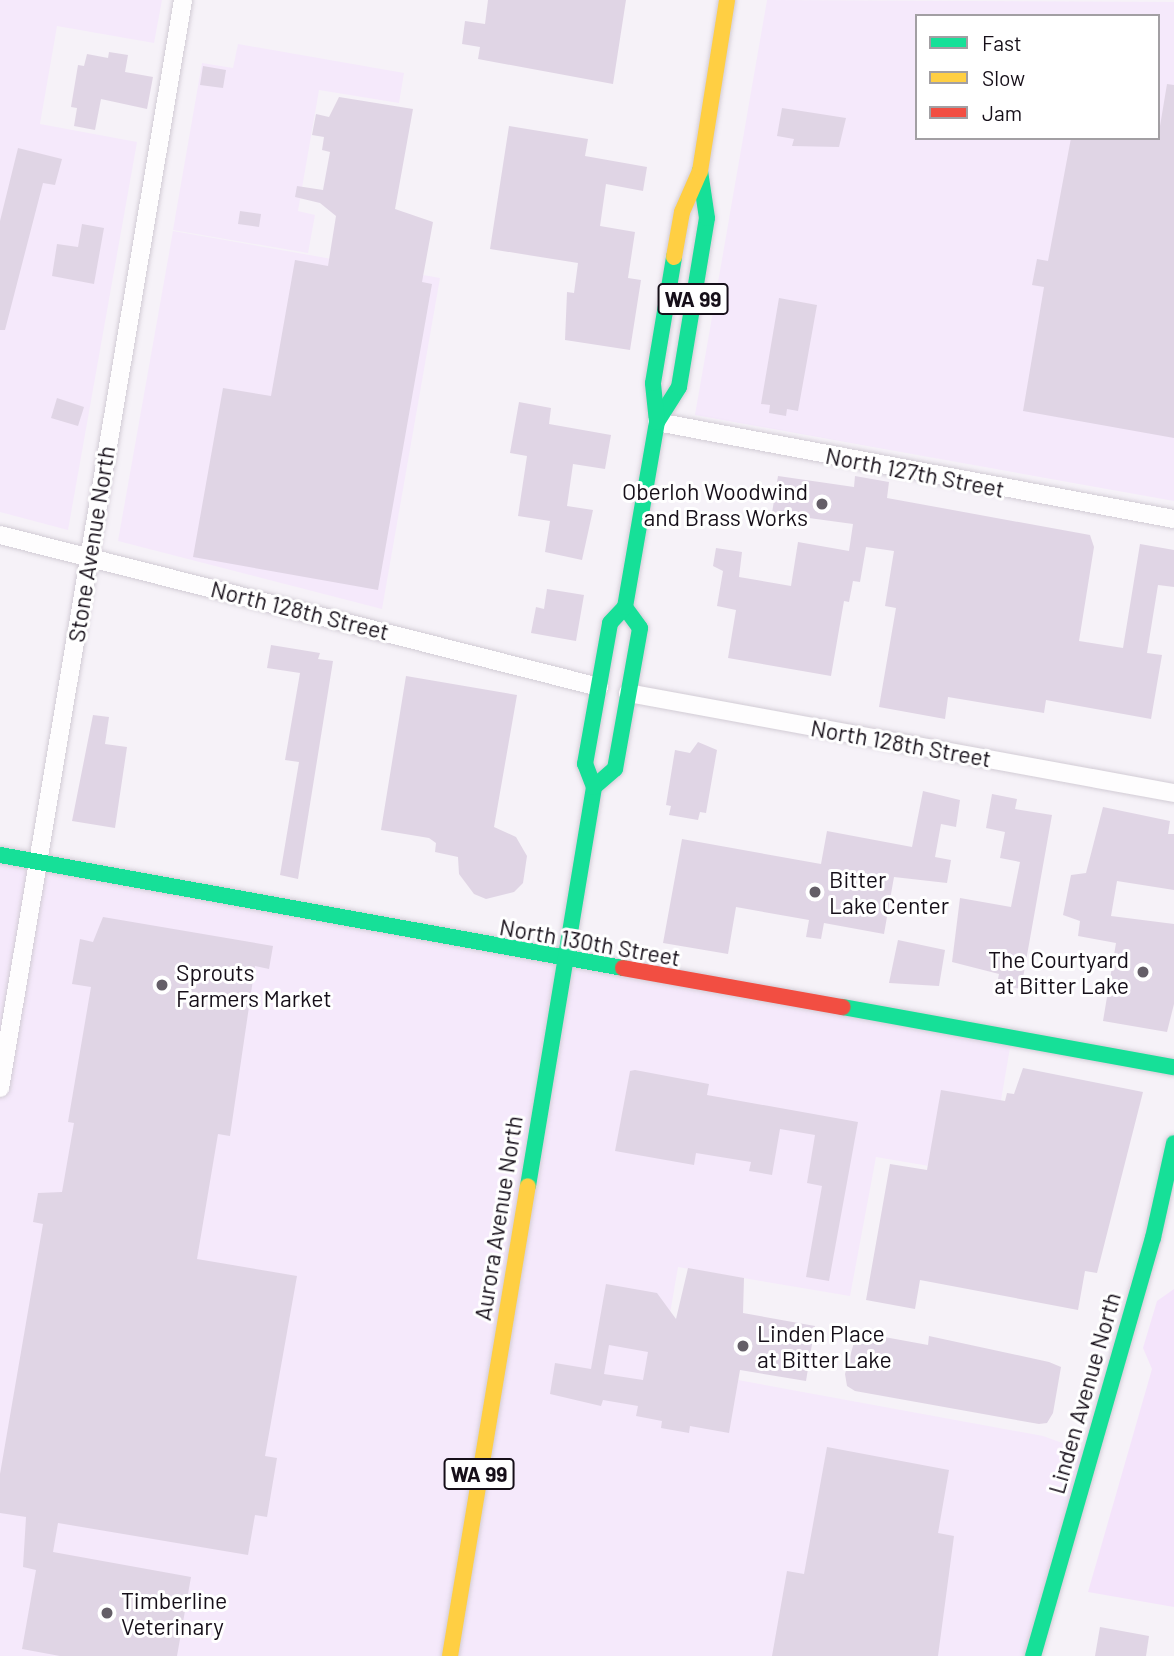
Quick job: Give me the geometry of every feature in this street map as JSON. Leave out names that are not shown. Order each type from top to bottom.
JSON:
[{"type":"main road","name":"Aurora Avenue North","points":[[450,1656],[594,787],[585,764],[610,623],[625,607],[657,422],[653,383],[682,212],[700,171],[727,0]]},
{"type":"main road","name":"Aurora Avenue North","points":[[657,422],[681,375],[707,218],[700,171]]},
{"type":"main road","points":[[594,787],[615,769],[639,628],[625,607]]},
{"type":"main road","name":"North 130th Street","points":[[0,855],[564,961],[1174,1067]]},
{"type":"main road","name":"Linden Avenue North","points":[[1033,1656],[1153,1238],[1174,1143]]},
{"type":"street","name":"Stone Avenue North","points":[[0,1088],[183,0]]},
{"type":"street","name":"North 127th Street","points":[[657,422],[1174,519]]},
{"type":"street","name":"North 128th Street","points":[[0,535],[599,687]]},
{"type":"street","name":"North 128th Street","points":[[628,693],[1174,793]]},
{"type":"shaded area","points":[[0,0],[162,0],[154,43],[57,26],[40,124],[137,142],[68,530],[0,512]]},
{"type":"shaded area","points":[[767,0],[1174,2],[1174,501],[695,415]]},
{"type":"shaded area","points":[[238,44],[404,73],[399,103],[319,90],[298,211],[315,215],[308,253],[173,230],[202,63],[233,68]]},
{"type":"shaded area","points":[[173,231],[440,278],[382,609],[118,541]]},
{"type":"shaded area","points":[[0,855],[1011,1042],[988,1176],[876,1157],[850,1296],[678,1267],[661,1366],[1043,1436],[1093,1454],[1033,1656],[0,1656]]},
{"type":"shaded area","points":[[1174,1289],[1174,1607],[1088,1592],[1152,1369],[1143,1348],[1157,1301]]},
{"type":"building","points":[[488,0],[626,0],[613,84],[478,59],[480,47],[462,44],[465,21],[485,24]]},
{"type":"building","points":[[109,52],[128,55],[125,72],[153,77],[147,109],[101,99],[95,130],[74,126],[77,108],[71,107],[78,65],[84,66],[87,54],[108,58]]},
{"type":"building","points":[[203,66],[226,70],[223,88],[200,85]]},
{"type":"building","points":[[1167,84],[1174,85],[1174,438],[1023,411],[1044,287],[1032,285],[1037,259],[1048,261],[1071,140],[1160,140]]},
{"type":"building","points":[[339,97],[413,109],[395,209],[433,222],[422,282],[432,284],[378,590],[193,557],[223,388],[271,396],[295,260],[328,266],[336,216],[320,203],[295,197],[297,186],[323,190],[330,152],[322,150],[324,137],[312,135],[316,114],[329,117]]},
{"type":"building","points":[[782,108],[846,118],[839,147],[792,146],[794,139],[777,136]]},
{"type":"building","points":[[509,126],[588,139],[585,156],[647,167],[643,191],[606,184],[600,226],[635,232],[628,278],[641,280],[630,350],[565,340],[567,292],[574,293],[578,263],[490,249]]},
{"type":"building","points":[[18,148],[62,159],[55,185],[43,183],[5,330],[0,330],[0,221]]},
{"type":"building","points":[[240,211],[261,214],[259,227],[238,224]]},
{"type":"building","points":[[82,224],[104,228],[94,284],[52,276],[57,244],[78,247]]},
{"type":"building","points":[[779,298],[817,305],[798,411],[787,409],[786,416],[769,413],[770,405],[761,404]]},
{"type":"building","points":[[57,398],[84,407],[78,426],[51,418]]},
{"type":"building","points":[[519,402],[551,408],[549,424],[611,435],[605,469],[573,464],[567,506],[593,510],[582,560],[545,552],[550,521],[518,516],[527,456],[510,453]]},
{"type":"building","points":[[778,476],[854,487],[855,476],[889,482],[887,498],[1090,535],[1094,547],[1079,641],[1123,648],[1140,544],[1174,550],[1174,587],[1158,585],[1147,653],[1162,655],[1151,719],[1046,700],[1044,713],[948,697],[945,719],[879,707],[896,608],[885,606],[894,551],[866,547],[860,582],[853,581],[849,602],[844,601],[831,676],[728,658],[736,610],[717,606],[723,571],[713,566],[716,548],[742,552],[739,577],[791,586],[798,542],[849,551],[853,524],[772,513]]},
{"type":"building","points":[[547,589],[584,595],[576,641],[531,633],[536,607],[544,609]]},
{"type":"building","points":[[271,645],[320,653],[318,659],[333,661],[298,879],[280,875],[299,762],[285,760],[300,673],[267,668]]},
{"type":"building","points":[[406,676],[517,695],[494,827],[516,837],[527,856],[523,883],[514,892],[486,899],[474,894],[459,874],[458,857],[435,852],[436,843],[429,838],[381,830]]},
{"type":"building","points":[[93,715],[109,717],[105,744],[127,747],[115,828],[72,821]]},
{"type":"building","points":[[698,742],[717,750],[706,813],[700,812],[698,820],[669,815],[671,806],[666,805],[675,750],[690,753]]},
{"type":"building","points":[[923,791],[960,800],[956,827],[941,824],[935,857],[951,860],[947,883],[894,877],[884,934],[824,923],[821,939],[806,937],[809,920],[736,907],[728,954],[663,943],[682,839],[821,864],[827,831],[912,847]]},
{"type":"building","points":[[992,794],[1017,799],[1015,809],[1052,815],[1021,989],[997,984],[999,974],[952,962],[960,898],[1011,907],[1020,862],[1000,858],[1005,832],[986,828]]},
{"type":"building","points":[[1103,807],[1170,821],[1168,834],[1174,834],[1174,890],[1117,881],[1111,916],[1174,924],[1174,1004],[1167,1032],[1103,1021],[1116,943],[1078,936],[1080,921],[1063,915],[1071,875],[1086,873]]},
{"type":"building","points":[[103,917],[273,946],[269,969],[255,966],[230,1136],[218,1134],[197,1259],[297,1276],[265,1456],[277,1458],[267,1517],[255,1515],[248,1555],[58,1523],[53,1552],[191,1577],[177,1656],[60,1656],[22,1649],[36,1570],[23,1567],[26,1517],[0,1513],[0,1474],[43,1224],[33,1222],[38,1193],[62,1192],[74,1123],[68,1122],[91,987],[72,984],[80,939],[93,942]]},
{"type":"building","points":[[898,940],[945,950],[939,986],[889,983]]},
{"type":"building","points":[[1023,1068],[1143,1092],[1097,1273],[1085,1271],[1078,1310],[920,1280],[915,1309],[866,1300],[890,1164],[927,1170],[941,1090],[1005,1101],[1007,1093],[1014,1094]]},
{"type":"building","points":[[630,1071],[709,1084],[707,1095],[858,1122],[829,1281],[806,1277],[822,1186],[807,1183],[815,1135],[780,1129],[772,1175],[749,1171],[751,1162],[696,1153],[694,1165],[615,1151]]},
{"type":"building","points":[[688,1268],[744,1278],[743,1313],[815,1326],[806,1381],[740,1370],[729,1433],[690,1426],[689,1433],[661,1428],[662,1421],[636,1416],[638,1406],[603,1400],[601,1406],[550,1394],[555,1363],[591,1369],[606,1284],[657,1293],[676,1319]],"holes":[[[609,1345],[648,1352],[643,1380],[604,1374]]]},
{"type":"building","points":[[857,1332],[928,1345],[929,1336],[1049,1362],[1061,1367],[1053,1413],[1047,1423],[1039,1424],[855,1391],[847,1386],[845,1374]]},
{"type":"building","points":[[827,1447],[949,1470],[938,1533],[954,1536],[938,1656],[772,1656],[787,1571],[804,1574]]},
{"type":"building","points":[[1100,1627],[1149,1636],[1146,1656],[1095,1656]]},
{"type":"traffic: fast","points":[[657,422],[679,387],[707,218],[700,171]]},
{"type":"traffic: fast","points":[[528,1186],[594,787],[585,764],[610,623],[625,607],[657,422],[653,383],[674,257]]},
{"type":"traffic: fast","points":[[594,787],[615,769],[640,628],[625,607]]},
{"type":"traffic: fast","points":[[0,855],[623,968]]},
{"type":"traffic: fast","points":[[843,1007],[1174,1067]]},
{"type":"traffic: fast","points":[[1033,1656],[1153,1238],[1174,1143]]},
{"type":"traffic: slow","points":[[674,257],[682,212],[700,171],[727,0]]},
{"type":"traffic: slow","points":[[450,1656],[528,1186]]},
{"type":"traffic: jam","points":[[623,968],[843,1007]]},
{"type":"place","name":"Oberloh Woodwind and Brass Works","points":[[822,504]]},
{"type":"place","name":"Bitter Lake Center","points":[[815,892]]},
{"type":"place","name":"The Courtyard at Bitter Lake","points":[[1143,972]]},
{"type":"place","name":"Sprouts Farmers Market","points":[[162,985]]},
{"type":"place","name":"Linden Place at Bitter Lake","points":[[743,1346]]},
{"type":"place","name":"Timberline Veterinary","points":[[107,1613]]}]
